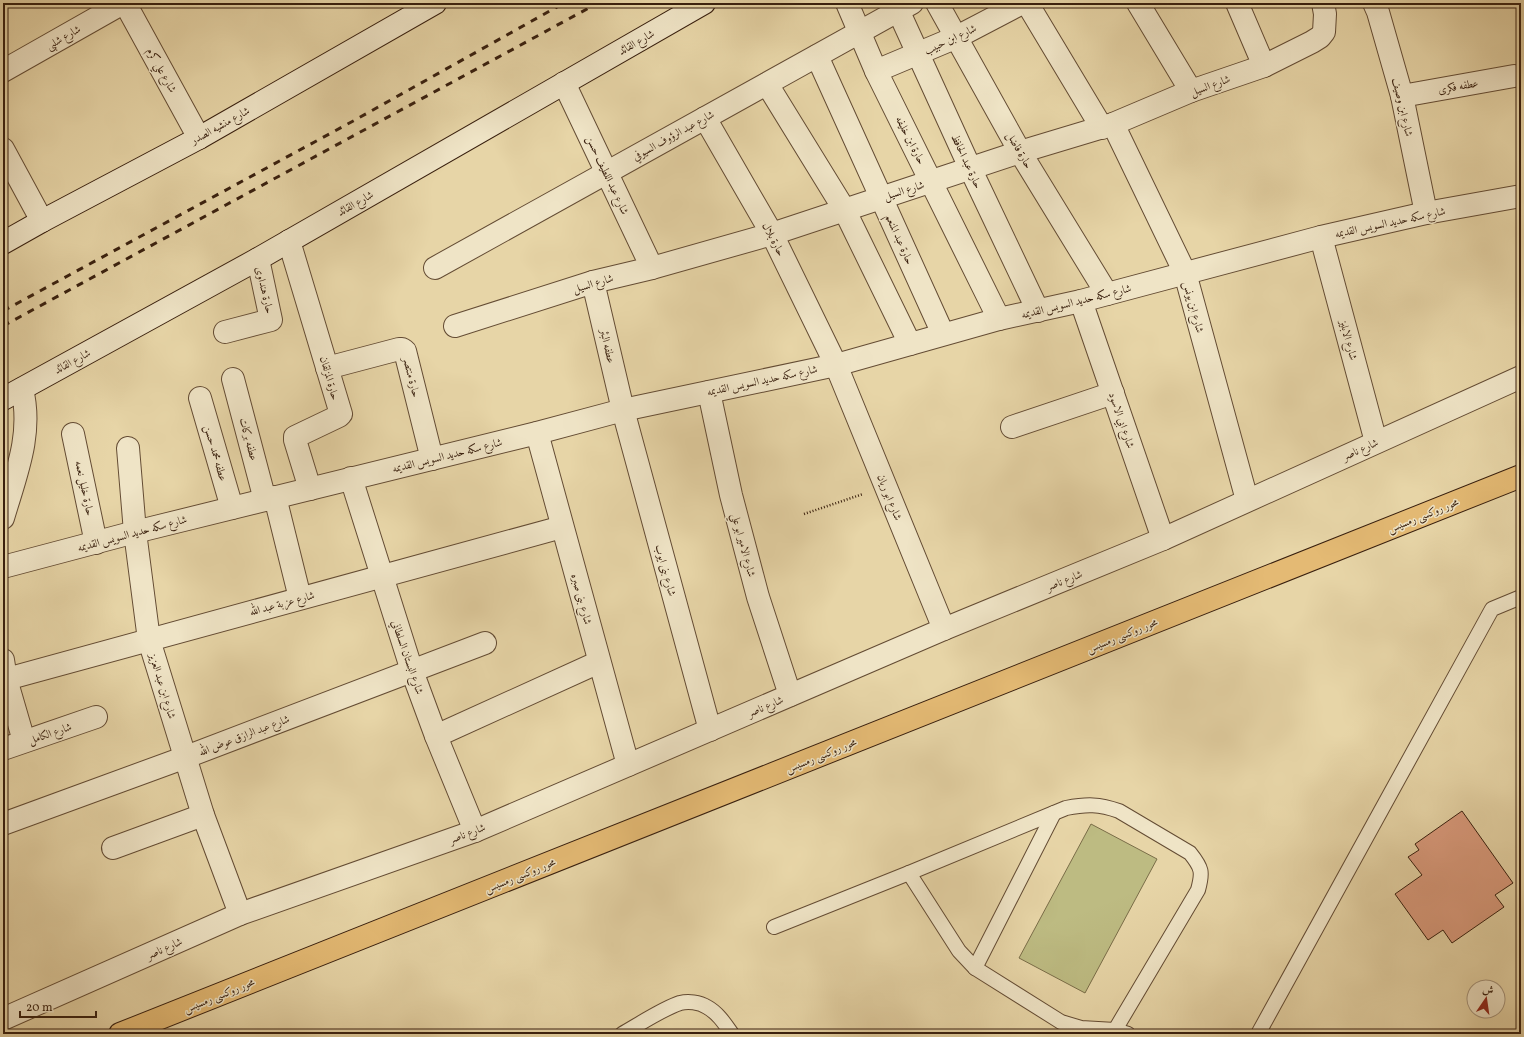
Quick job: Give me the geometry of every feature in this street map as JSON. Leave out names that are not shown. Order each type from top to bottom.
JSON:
[{"type":"main road","name":"محور روكسى رمسيس","points":[[120,1034],[1521,476]]},
{"type":"street","name":"شارع شلبى","points":[[3,71],[124,3]]},
{"type":"street","name":"شارع علي كرم","points":[[124,3],[199,138]]},
{"type":"street","name":"شارع القائد","points":[[3,399],[258,259],[704,3]]},
{"type":"street","name":"حارة ابن خليفه","points":[[847,3],[876,71],[999,319]]},
{"type":"street","name":"حارة فاضل","points":[[937,3],[1020,152],[1107,294]]},
{"type":"street","name":"شارع ابن حبيب","points":[[876,71],[957,37],[1022,3]]},
{"type":"street","name":"شارع ابن يونس","points":[[1027,3],[1107,126],[1185,273],[1247,500]]},
{"type":"street","points":[[1138,3],[1191,91]]},
{"type":"street","points":[[1237,3],[1264,66]]},
{"type":"street","name":"شارع منشيه الصدر","points":[[3,243],[199,138],[422,6]]},
{"type":"street","name":"شارع ابن وصيف","points":[[1382,6],[1426,213]]},
{"type":"street","name":"شارع عبد الرؤوف السيوفي","points":[[435,268],[905,7]]},
{"type":"street","name":"حارة عبد الحافظ","points":[[905,7],[918,53],[971,170],[1038,311]]},
{"type":"street","name":"شارع السيل","points":[[455,326],[593,282],[652,268],[772,234],[881,197],[971,170],[1020,152],[1107,126],[1191,91],[1264,66],[1312,42],[1320,37],[1324,32],[1324,8]]},
{"type":"street","name":"حارة عبد المنعم","points":[[817,56],[943,334]]},
{"type":"street","name":"عطفه فكرى","points":[[1402,96],[1514,76]]},
{"type":"street","name":"شارع عبد اللطيف حسن","points":[[564,83],[652,268]]},
{"type":"street","points":[[767,84],[844,209],[910,344]]},
{"type":"street","name":"حارة بلال","points":[[705,118],[772,234],[836,365]]},
{"type":"street","points":[[3,149],[42,221]]},
{"type":"street","name":"شارع سكه حديد السويس القديمه","points":[[3,567],[135,532],[537,433],[623,410],[836,365],[999,319],[1081,301],[1322,237],[1426,213],[1521,196]]},
{"type":"street","name":"شارع الابليز","points":[[1322,237],[1376,442]]},
{"type":"street","name":"حارة المزلقان","points":[[289,241],[340,416],[296,436],[295,439],[310,489]]},
{"type":"street","name":"حارة هنداوى","points":[[225,332],[272,320],[258,259]]},
{"type":"street","name":"عطفه البئر","points":[[593,282],[623,410]]},
{"type":"street","name":"شارع ابي الاسود","points":[[1081,301],[1163,539]]},
{"type":"street","name":"حارة منتصر","points":[[327,368],[398,349],[405,351],[432,459]]},
{"type":"street","name":"شارع ابو ريان","points":[[836,365],[944,629]]},
{"type":"street","name":"شارع ناصر","points":[[3,1019],[240,914],[475,831],[944,629],[1163,539],[1521,377]]},
{"type":"street","name":"عطفه بركات","points":[[233,379],[300,598]]},
{"type":"street","points":[[3,518],[25,437],[26,418],[22,388]]},
{"type":"street","name":"شارع الامير ابو علي","points":[[708,392],[731,495],[758,597],[790,695]]},
{"type":"street","points":[[1012,427],[1113,393]]},
{"type":"street","name":"عطفه محمد حسن","points":[[200,398],[232,508]]},
{"type":"street","name":"شارع بنى ايوب","points":[[623,410],[710,730]]},
{"type":"street","name":"شارع بنى صبره","points":[[537,433],[628,765]]},
{"type":"street","name":"حارة خليل نعمه","points":[[73,434],[96,543]]},
{"type":"street","name":"شارع ابن عبد العزيز","points":[[128,448],[135,532],[149,640],[203,815],[240,914]]},
{"type":"street","name":"شارع البستان السلطاني","points":[[351,478],[381,578],[412,671],[436,736],[475,831]]},
{"type":"street","name":"شارع عزبة عبد الله","points":[[4,673],[149,640],[300,598],[381,578],[562,527]]},
{"type":"street","name":"شارع عبد الرازق عوض الله","points":[[3,824],[186,757],[484,642]]},
{"type":"street","points":[[436,736],[599,662]]},
{"type":"street","points":[[4,673],[24,741]]},
{"type":"street","name":"شارع الكامل","points":[[3,749],[96,716]]},
{"type":"street","points":[[113,848],[203,815]]},
{"type":"lane","points":[[1258,1034],[1492,609],[1521,597]]},
{"type":"lane","points":[[774,927],[1066,808],[1080,805],[1093,804],[1106,806],[1119,811],[1190,853],[1199,864],[1202,877],[1198,890],[1121,1032],[1082,1028],[1061,1022],[975,968],[959,951],[909,873]]},
{"type":"lane","points":[[975,968],[1054,813]]},
{"type":"lane","points":[[622,1034],[668,1008],[680,1003],[693,1002],[706,1006],[717,1014],[732,1034]]},
{"type":"path","points":[[804,514],[886,486]]},
{"type":"shaded area","points":[[1091,824],[1157,859],[1085,993],[1019,958]]},
{"type":"building","points":[[1462,811],[1513,883],[1495,895],[1504,907],[1452,943],[1443,930],[1428,940],[1395,894],[1422,875],[1408,857],[1419,850],[1415,844]]},
{"type":"railway","points":[[3,311],[355,120],[564,3]]},
{"type":"railway","points":[[3,326],[598,3]]}]
